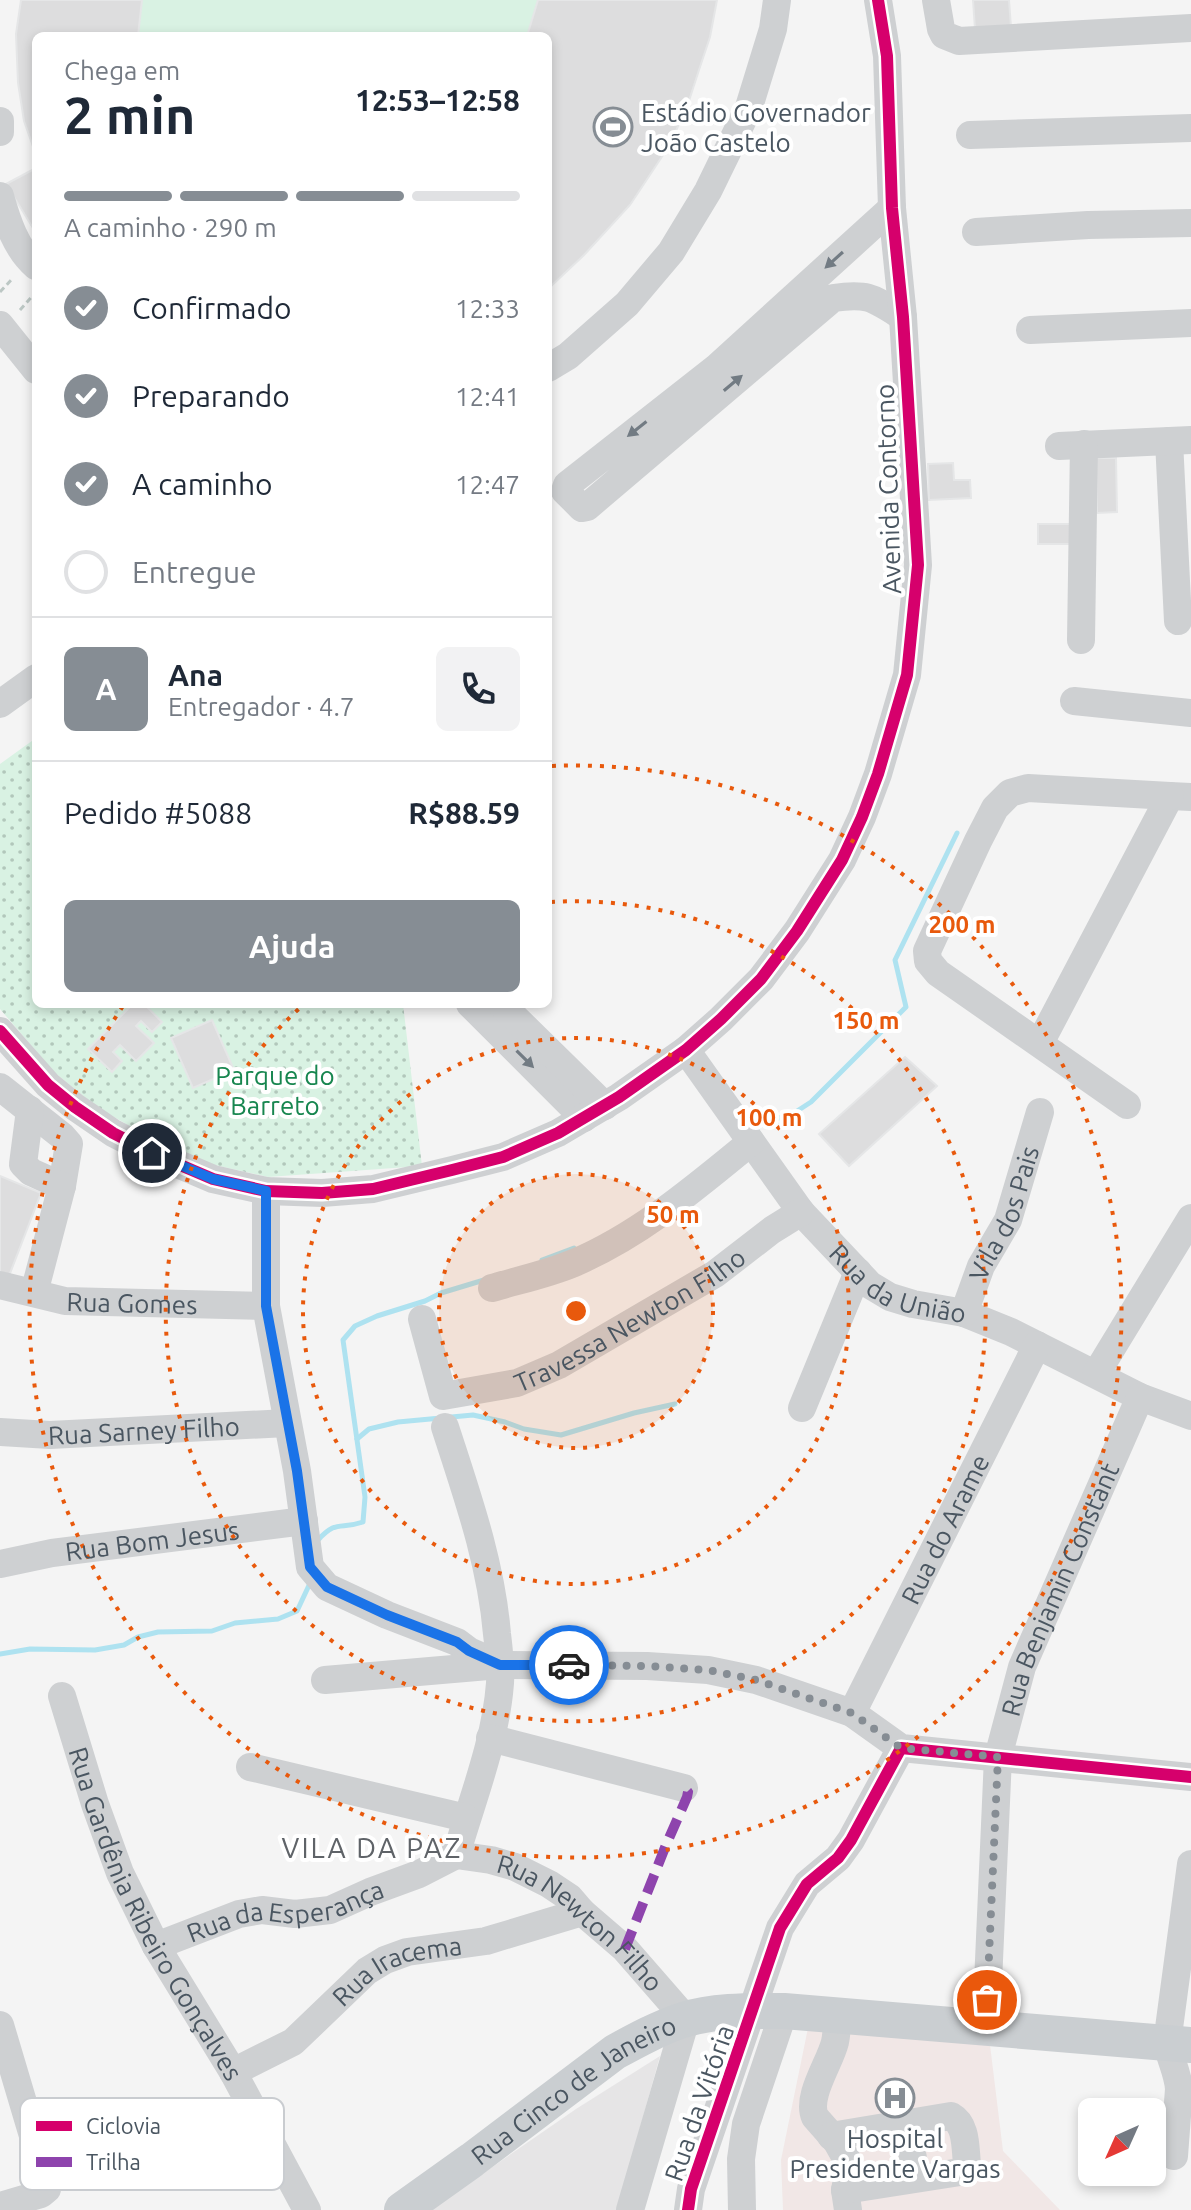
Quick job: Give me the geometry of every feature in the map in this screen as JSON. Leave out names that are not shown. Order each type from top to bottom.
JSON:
[{"type":"main road","name":"Rua Cinco de Janeiro","points":[[402,2210],[615,2052],[686,2019],[722,2013],[768,2011],[1179,2044]]},
{"type":"street","points":[[552,366],[568,356],[627,304],[671,252],[708,191],[749,107],[773,29],[777,0]]},
{"type":"street","name":"Avenida Contorno","points":[[0,1031],[48,1085],[113,1133],[181,1167],[213,1179],[266,1191],[322,1193],[373,1189],[503,1157],[558,1133],[686,1050],[761,979],[797,931],[842,860],[878,774],[907,675],[918,565],[903,317],[892,208],[887,56],[878,0]]},
{"type":"street","points":[[936,0],[944,35],[959,41],[1191,28]]},
{"type":"street","points":[[0,121],[0,132]]},
{"type":"street","points":[[970,135],[1191,128]]},
{"type":"street","points":[[0,196],[7,222],[32,262]]},
{"type":"street","points":[[892,208],[716,368],[567,485],[565,491],[582,508],[587,507],[833,298],[853,295],[873,298],[903,317]]},
{"type":"street","points":[[976,232],[1191,223]]},
{"type":"street","points":[[1030,330],[1191,323]]},
{"type":"street","points":[[0,325],[32,365]]},
{"type":"street","points":[[1081,640],[1072,445],[1180,440],[1178,621]]},
{"type":"street","points":[[0,704],[32,681]]},
{"type":"street","points":[[1074,701],[1191,713]]},
{"type":"street","points":[[1040,1043],[1181,796],[1018,789],[1002,799],[978,841],[927,951],[928,961],[938,973],[1127,1105]]},
{"type":"street","points":[[475,1008],[594,1112]]},
{"type":"street","points":[[504,1008],[594,1112]]},
{"type":"street","name":"Rua da União","points":[[686,1050],[801,1212],[870,1285],[890,1297],[913,1304],[964,1313],[1037,1345],[1140,1397],[1191,1416]]},
{"type":"street","points":[[0,1087],[69,1144],[62,1186],[34,1293]]},
{"type":"street","points":[[30,1110],[23,1164],[31,1172],[62,1186]]},
{"type":"street","name":"Vila dos Pais","points":[[964,1313],[981,1266],[1008,1220],[1040,1112]]},
{"type":"street","points":[[492,1288],[574,1263],[638,1229],[691,1192],[747,1136]]},
{"type":"street","points":[[266,1191],[266,1306],[304,1521],[319,1577],[387,1615],[457,1642],[500,1665]]},
{"type":"street","name":"Travessa Newton Filho","points":[[422,1319],[443,1396],[517,1383],[559,1365],[614,1335],[715,1274],[801,1212]]},
{"type":"street","points":[[1096,1374],[1191,1218]]},
{"type":"street","points":[[802,1408],[858,1272]]},
{"type":"street","name":"Rua Gomes","points":[[0,1285],[65,1301],[266,1306]]},
{"type":"street","name":"Rua do Arame","points":[[852,1713],[1037,1345]]},
{"type":"street","name":"Rua Benjamin Constant","points":[[986,2028],[998,1757],[1022,1667],[1140,1397]]},
{"type":"street","name":"Rua Sarney Filho","points":[[0,1432],[50,1435],[287,1423]]},
{"type":"street","points":[[445,1427],[482,1543],[494,1596],[500,1665],[499,1696],[490,1738],[456,1855]]},
{"type":"street","name":"Rua Bom Jesus","points":[[0,1564],[52,1553],[304,1521]]},
{"type":"street","points":[[325,1680],[500,1665],[647,1666],[708,1670],[756,1680],[852,1713],[901,1748],[1191,1777]]},
{"type":"street","name":"Rua Gardênia Ribeiro Gonçalves","points":[[62,1696],[120,1873],[156,1946],[247,2098]]},
{"type":"street","points":[[490,1738],[684,1788]]},
{"type":"street","points":[[742,2210],[741,2159],[780,1928],[807,1884],[838,1858],[851,1840],[901,1748]]},
{"type":"street","points":[[250,1767],[466,1818]]},
{"type":"street","name":"Rua da Esperança","points":[[156,1946],[239,1914],[262,1910],[295,1914],[330,1910],[419,1874],[456,1855]]},
{"type":"street","name":"Rua Newton Filho","points":[[456,1855],[515,1867],[570,1898],[625,1949],[686,2019]]},
{"type":"street","points":[[1174,2156],[1179,2089],[1184,2078],[1171,2063],[1179,2044],[1191,1864]]},
{"type":"street","name":"Rua Iracema","points":[[233,2072],[293,2042],[367,1971],[385,1960],[407,1952],[486,1941],[582,1912]]},
{"type":"street","name":"Rua da Vitória","points":[[688,2210],[691,2189],[768,2011]]},
{"type":"street","points":[[831,2136],[951,2116],[962,2127],[967,2164],[960,2172],[917,2178],[846,2200],[850,2165],[815,2117],[812,2104],[835,2042],[837,2015]]},
{"type":"street","points":[[630,2210],[686,2019]]},
{"type":"street","points":[[0,2025],[22,2098]]},
{"type":"street","points":[[906,2124],[917,2178]]},
{"type":"street","name":"Rua Gardênia Ribeiro Gonçalves","points":[[284,2167],[307,2210]]},
{"type":"street","points":[[0,2206],[46,2190]]},
{"type":"shaded area","name":"Hospital Presidente Vargas","points":[[808,2028],[990,2045],[1003,2151],[1060,2210],[783,2210],[781,2160]]},
{"type":"shaded area","points":[[660,2056],[617,2210],[430,2210],[576,2109]]},
{"type":"green space","points":[[142,0],[538,0],[528,32],[138,32]]},
{"type":"green space","name":"Parque do Barreto","points":[[32,741],[32,1008],[403,1008],[422,1166],[268,1177],[210,1164],[150,1138],[97,1107],[54,1072],[0,1009],[0,764]]},
{"type":"building","points":[[21,0],[142,0],[138,32],[32,32],[32,144],[24,121],[18,83],[16,34]]},
{"type":"building","name":"Estádio Governador João Castelo","points":[[538,0],[717,0],[710,37],[687,107],[669,146],[630,205],[552,285],[552,32],[528,32]]},
{"type":"building","points":[[973,0],[1009,0],[1011,27],[975,29]]},
{"type":"building","points":[[32,170],[32,226],[6,184]]},
{"type":"building","points":[[1096,458],[1116,458],[1117,512],[1097,513]]},
{"type":"building","points":[[953,463],[954,480],[970,480],[971,498],[929,500],[928,464]]},
{"type":"building","points":[[1038,524],[1071,524],[1071,544],[1038,544]]},
{"type":"building","points":[[129,1008],[148,1008],[162,1022],[152,1032],[141,1021],[136,1026],[154,1043],[136,1061],[120,1045],[113,1052],[122,1061],[112,1072],[88,1049]]},
{"type":"building","points":[[212,1020],[234,1070],[193,1088],[171,1038]]},
{"type":"building","points":[[905,1057],[937,1086],[849,1166],[819,1134]]},
{"type":"building","points":[[0,1176],[41,1193],[9,1276],[0,1273]]},
{"type":"waterway","points":[[756,1129],[766,1121],[791,1115],[811,1102],[906,1007],[895,960],[957,833]]},
{"type":"waterway","points":[[542,1260],[574,1248]]},
{"type":"waterway","points":[[318,1540],[335,1527],[363,1522],[365,1497],[343,1340],[355,1326],[377,1316],[484,1280]]},
{"type":"waterway","points":[[357,1439],[369,1429],[398,1422],[473,1415],[561,1435],[675,1404]]},
{"type":"waterway","points":[[0,1654],[30,1649],[95,1650],[124,1645],[138,1637],[158,1632],[212,1631],[235,1623],[278,1619],[297,1611],[311,1581]]},
{"type":"marked path","points":[[625,1949],[687,1797],[688,1792],[684,1788]]},
{"type":"cycle path","points":[[0,1031],[48,1085],[75,1107],[113,1133],[152,1153],[213,1179],[266,1191],[322,1193],[373,1189],[452,1170],[503,1157],[558,1133],[619,1097],[686,1050],[761,979],[797,931],[842,860],[878,774],[907,675],[918,565],[903,317],[892,208],[887,56],[878,0]]},
{"type":"cycle path","points":[[688,2210],[691,2189],[780,1928],[807,1884],[838,1858],[851,1840],[901,1748],[1191,1777]]},
{"type":"way so far","points":[[569,1665],[708,1670],[756,1680],[852,1713],[901,1748],[998,1757],[987,2000]]},
{"type":"place","name":"Estádio Governador João Castelo","points":[[613,127]]},
{"type":"place","name":"Hospital Presidente Vargas","points":[[895,2098]]},
{"type":"district","name":"VILA DA PAZ","points":[[372,1847]]},
{"type":"route","points":[[152,1153],[213,1179],[266,1191],[266,1306],[297,1471],[310,1567],[327,1587],[387,1615],[457,1642],[500,1665],[569,1665]]}]
